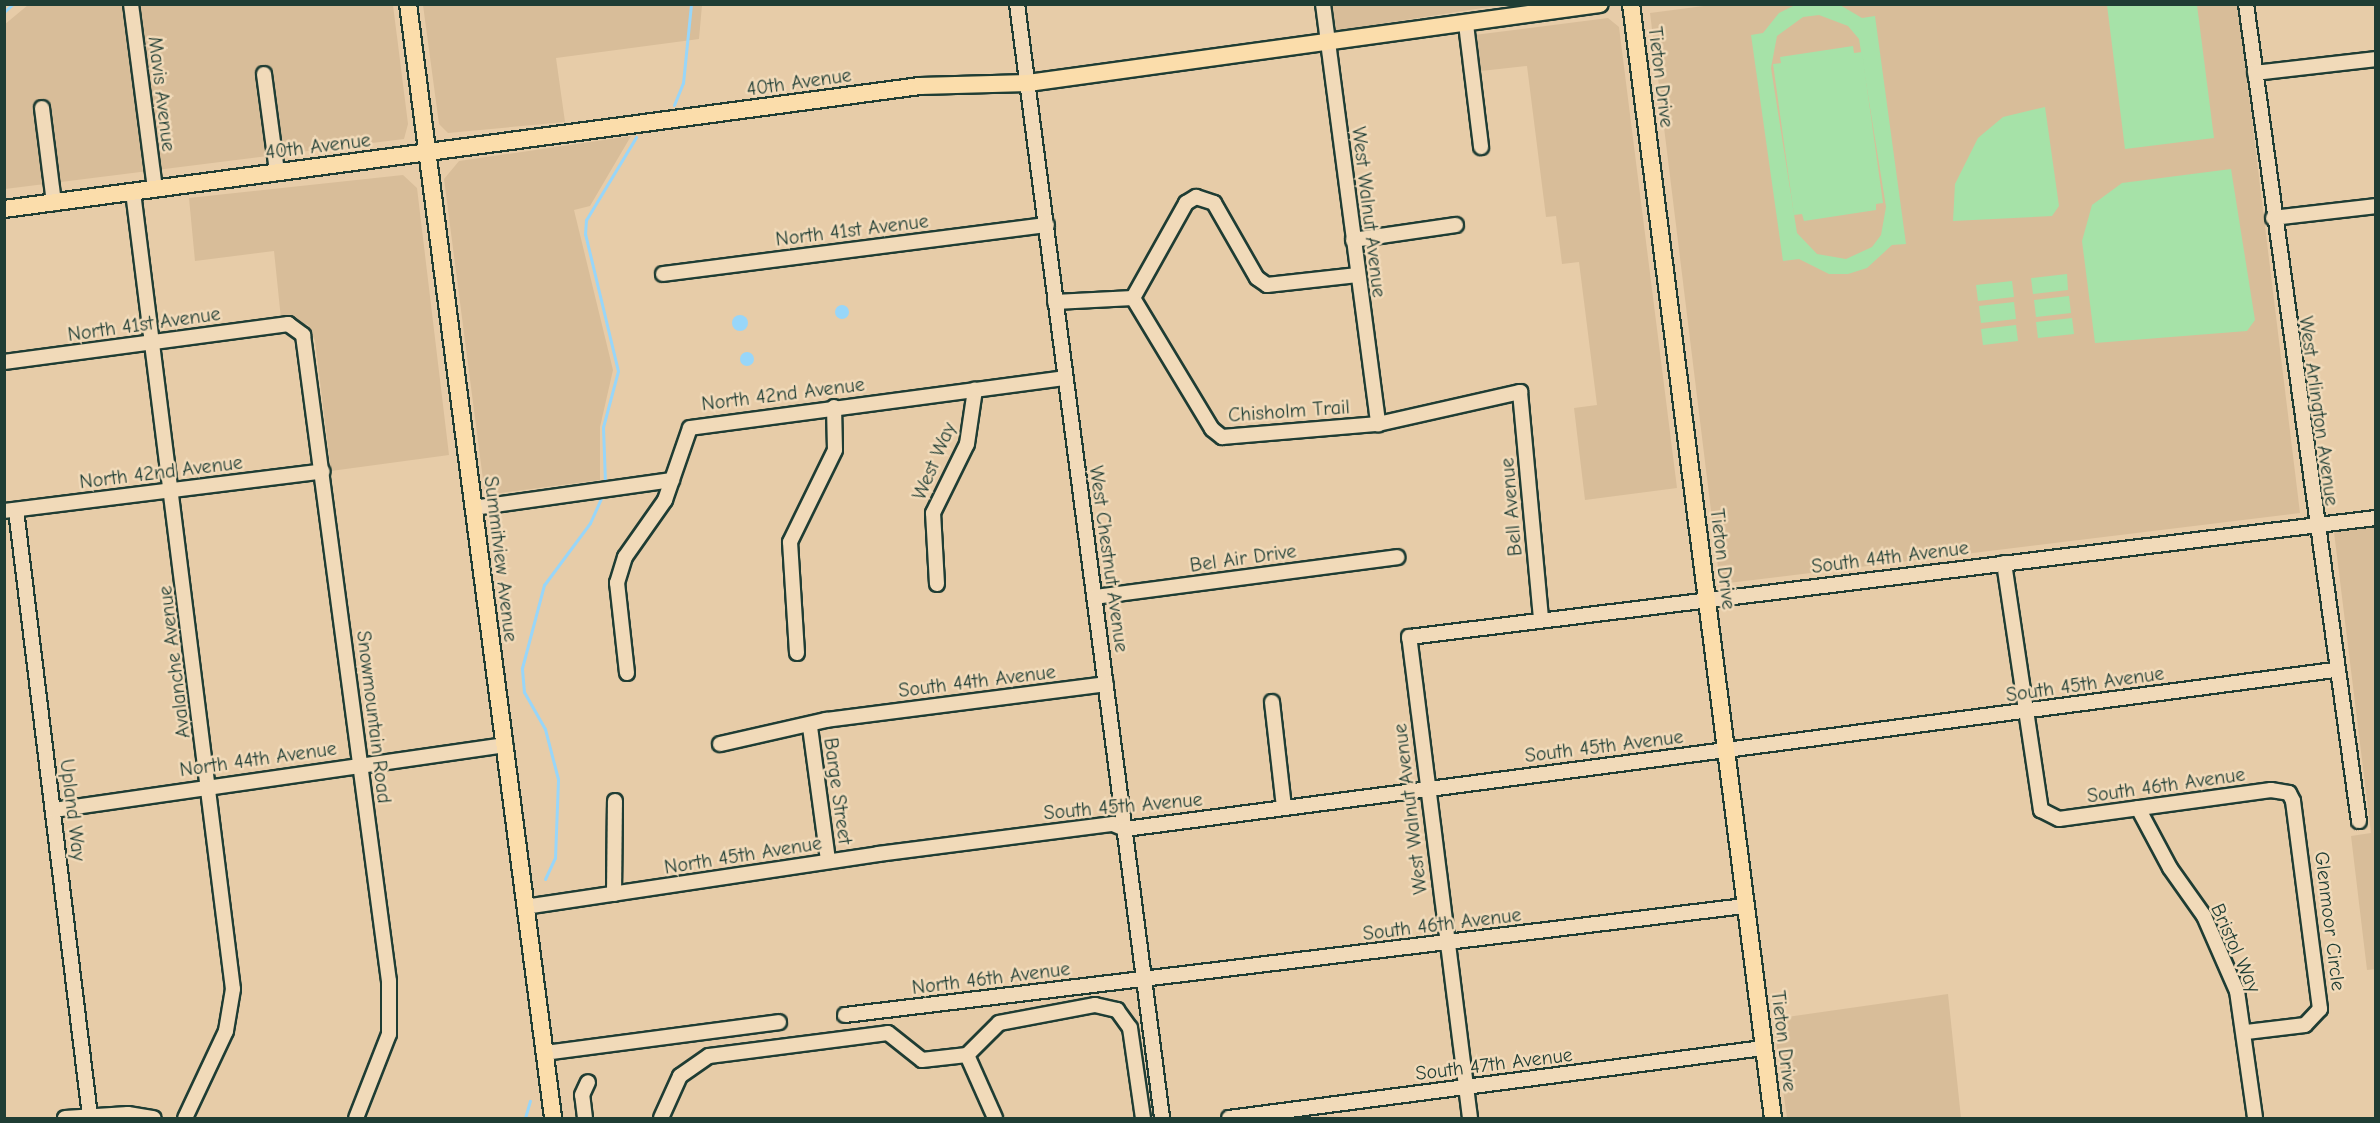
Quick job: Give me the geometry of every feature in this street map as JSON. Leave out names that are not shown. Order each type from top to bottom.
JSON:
[{"type":"main road","name":"Summitview Avenue","points":[[408,4],[553,1119]]},
{"type":"main road","name":"40th Avenue","points":[[4,209],[429,154],[920,86],[1028,83],[1329,44],[1600,4]]},
{"type":"main road","name":"Tieton Drive","points":[[1631,4],[1773,1119]]},
{"type":"street","name":"Mavis Avenue","points":[[131,4],[155,189]]},
{"type":"street","name":"West Chestnut Avenue","points":[[1017,4],[1162,1119]]},
{"type":"street","name":"West Walnut Avenue","points":[[1323,4],[1378,424]]},
{"type":"street","name":"West Arlington Avenue","points":[[2246,4],[2335,670],[2359,821]]},
{"type":"street","points":[[1466,24],[1481,147]]},
{"type":"street","points":[[2255,74],[2376,59]]},
{"type":"street","points":[[264,74],[276,172]]},
{"type":"street","points":[[42,108],[54,203]]},
{"type":"street","name":"Avalanche Avenue","points":[[133,192],[173,490],[233,989],[226,1031],[184,1119]]},
{"type":"street","points":[[1055,303],[1133,298],[1186,203],[1196,197],[1214,203],[1257,278],[1268,285],[1357,275]]},
{"type":"street","points":[[2273,218],[2376,206]]},
{"type":"street","name":"North 41st Avenue","points":[[663,274],[1047,225]]},
{"type":"street","points":[[1353,240],[1456,225]]},
{"type":"street","name":"Chisholm Trail","points":[[1133,298],[1212,429],[1222,437],[1378,424],[1520,392]]},
{"type":"street","name":"North 41st Avenue","points":[[4,362],[288,324]]},
{"type":"street","name":"Snowmountain Road","points":[[288,324],[303,334],[308,349],[359,765],[389,981],[389,1018],[382,1060],[356,1119]]},
{"type":"street","name":"North 42nd Avenue","points":[[627,673],[617,582],[625,557],[665,500],[690,428],[698,423],[1065,378]]},
{"type":"street","name":"West Way","points":[[938,584],[933,513],[967,444],[975,390]]},
{"type":"street","name":"Bell Avenue","points":[[1520,392],[1541,617]]},
{"type":"street","points":[[797,653],[790,542],[835,450],[834,407]]},
{"type":"street","name":"North 42nd Avenue","points":[[10,511],[323,471]]},
{"type":"street","points":[[473,508],[672,480]]},
{"type":"street","name":"Upland Way","points":[[10,511],[54,810],[90,1116]]},
{"type":"street","name":"South 44th Avenue","points":[[1409,637],[1541,617],[2376,518]]},
{"type":"street","name":"Bel Air Drive","points":[[1095,597],[1397,557]]},
{"type":"street","points":[[2004,563],[2024,712]]},
{"type":"street","name":"West Walnut Avenue","points":[[1409,637],[1445,943],[1470,1119]]},
{"type":"street","name":"South 45th Avenue","points":[[878,854],[1113,824],[1125,830],[1726,747],[2024,712],[2335,670]]},
{"type":"street","name":"South 44th Avenue","points":[[810,727],[853,717],[1106,684]]},
{"type":"street","points":[[1272,702],[1284,807]]},
{"type":"street","name":"South 46th Avenue","points":[[2024,712],[2035,798],[2049,816],[2138,808],[2271,790],[2289,793]]},
{"type":"street","points":[[720,744],[810,727]]},
{"type":"street","name":"Barge Street","points":[[810,727],[828,861]]},
{"type":"street","name":"North 44th Avenue","points":[[54,810],[208,785],[505,745]]},
{"type":"street","name":"Glenmoor Circle","points":[[2246,1032],[2305,1025],[2320,1009],[2289,793]]},
{"type":"street","points":[[614,894],[615,801]]},
{"type":"street","name":"Bristol Way","points":[[2138,808],[2170,868],[2204,916],[2237,991],[2246,1032],[2255,1119]]},
{"type":"street","name":"North 45th Avenue","points":[[525,907],[878,854]]},
{"type":"street","name":"South 46th Avenue","points":[[1142,979],[1745,906]]},
{"type":"street","name":"North 46th Avenue","points":[[845,1016],[1142,979]]},
{"type":"street","points":[[661,1119],[670,1092],[693,1063],[757,1048],[888,1033],[922,1060],[967,1055],[999,1023],[1014,1017],[1095,1005],[1117,1010],[1130,1028],[1143,1119]]},
{"type":"street","points":[[545,1053],[779,1022]]},
{"type":"street","points":[[754,1027],[757,1048]]},
{"type":"street","name":"South 47th Avenue","points":[[1229,1119],[1763,1048]]},
{"type":"street","points":[[967,1055],[995,1119]]},
{"type":"street","points":[[585,1119],[582,1095],[588,1082]]},
{"type":"street","points":[[65,1119],[90,1116],[154,1119]]},
{"type":"shaded area","points":[[423,4],[702,5],[699,39],[556,58],[565,122],[448,133],[439,124]]},
{"type":"shaded area","points":[[1331,4],[1502,5],[1334,31]]},
{"type":"shaded area","points":[[1719,4],[2238,5],[2300,513],[1720,584],[1650,13]]},
{"type":"shaded area","points":[[28,5],[393,5],[408,124],[404,139],[5,189],[4,25]]},
{"type":"shaded area","points":[[1608,18],[1619,27],[1677,488],[1585,500],[1574,408],[1597,405],[1579,262],[1562,264],[1556,216],[1546,217],[1527,66],[1463,73],[1458,37]]},
{"type":"shaded area","points":[[631,136],[590,206],[574,210],[613,370],[600,427],[600,480],[485,495],[444,179],[459,161]]},
{"type":"shaded area","points":[[403,175],[417,188],[449,455],[331,471],[315,341],[308,325],[281,319],[274,251],[195,261],[189,198]]},
{"type":"shaded area","points":[[2375,526],[2376,969],[2367,970],[2351,836],[2371,833],[2334,532]]},
{"type":"shaded area","points":[[1948,994],[1961,1118],[1787,1118],[1773,1019]]},
{"type":"green space","points":[[1795,5],[1840,5],[1862,18],[1875,16],[1906,244],[1892,245],[1867,268],[1848,274],[1829,274],[1799,259],[1783,261],[1751,35],[1763,33],[1779,13]],"holes":[[[1819,15],[1848,26],[1859,39],[1886,207],[1881,235],[1872,247],[1846,259],[1817,254],[1797,233],[1771,68],[1777,36],[1803,17]]]},
{"type":"green space","points":[[2107,5],[2197,5],[2214,138],[2125,149]]},
{"type":"green space","points":[[1853,46],[1854,53],[1862,52],[1883,203],[1876,204],[1876,210],[1804,221],[1802,214],[1794,215],[1773,64],[1781,63],[1780,57]]},
{"type":"green space","points":[[2045,107],[2059,206],[2052,216],[1953,221],[1955,184],[1978,138],[2003,117]]},
{"type":"green space","points":[[2231,169],[2255,320],[2247,331],[2095,343],[2082,241],[2092,205],[2122,183]]},
{"type":"green space","points":[[2067,274],[2068,290],[2033,294],[2031,278]]},
{"type":"green space","points":[[2012,281],[2014,297],[1978,301],[1976,285]]},
{"type":"green space","points":[[2069,296],[2071,313],[2036,317],[2034,300]]},
{"type":"green space","points":[[2014,302],[2016,319],[1981,323],[1979,306]]},
{"type":"green space","points":[[2072,318],[2074,334],[2038,338],[2036,322]]},
{"type":"green space","points":[[2016,325],[2018,341],[1983,345],[1981,329]]},
{"type":"water","points":[[839,305],[845,305],[849,312],[845,319],[839,319],[835,315],[835,309]]},
{"type":"water","points":[[737,315],[743,315],[748,323],[746,329],[737,331],[732,326],[732,320]]},
{"type":"water","points":[[747,352],[752,354],[754,359],[752,364],[747,366],[742,364],[740,359],[742,354]]},
{"type":"waterway","points":[[4,12],[13,4]]},
{"type":"waterway","points":[[674,105],[683,83],[691,4]]},
{"type":"waterway","points":[[605,482],[603,427],[618,371],[585,234],[586,220],[636,137]]},
{"type":"waterway","points":[[545,879],[555,858],[558,779],[545,729],[524,692],[522,668],[544,585],[590,523],[601,498]]},
{"type":"waterway","points":[[525,1118],[530,1101]]}]
